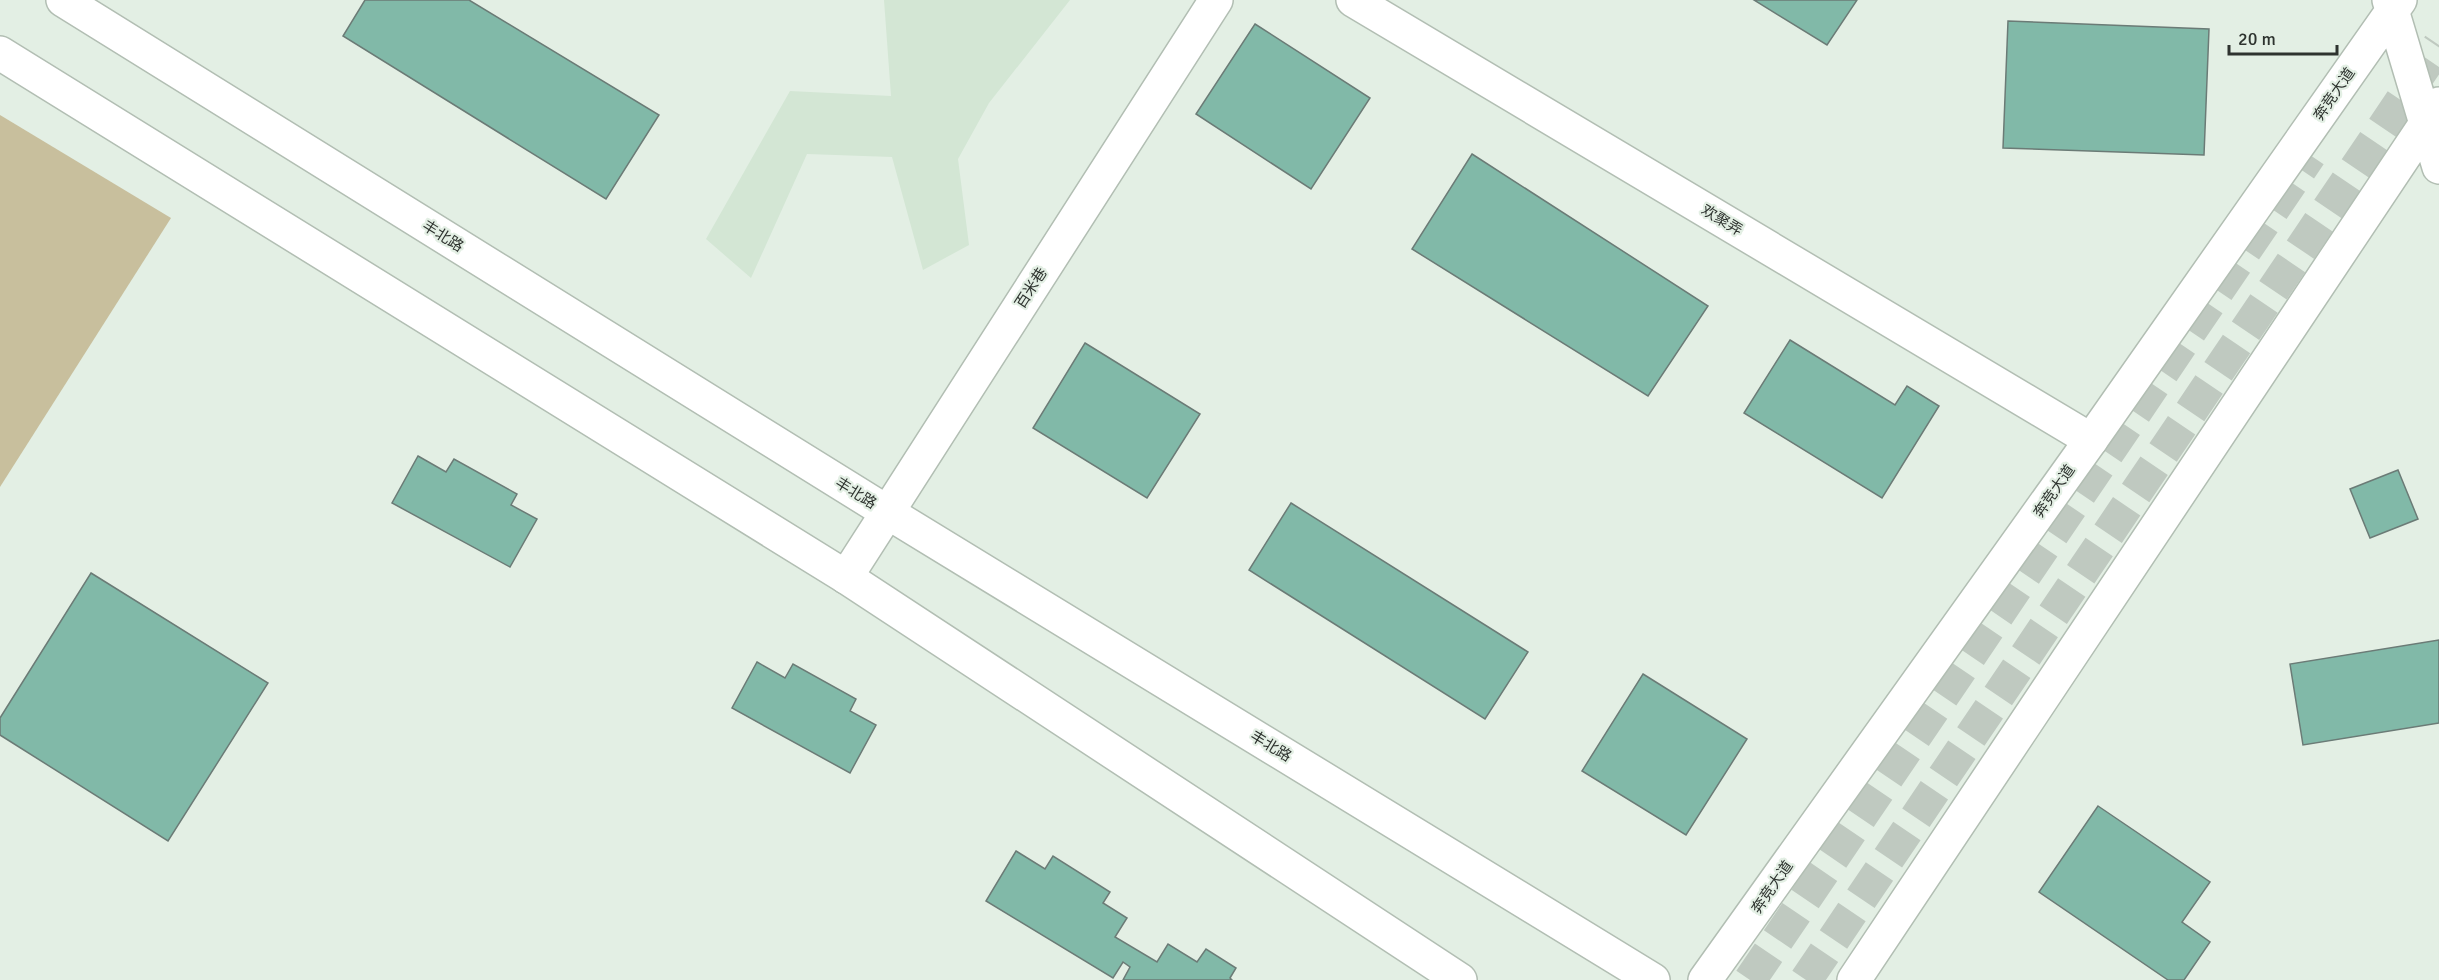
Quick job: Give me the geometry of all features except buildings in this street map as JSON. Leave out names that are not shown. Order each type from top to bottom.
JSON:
[{"type":"main road","name":"丰北路","points":[[63,0],[887,512],[1653,980]]},
{"type":"main road","name":"百米巷","points":[[846,577],[1216,0]]},
{"type":"main road","name":"欢聚弄","points":[[1353,0],[2091,440]]},
{"type":"main road","name":"奔竞大道","points":[[1705,980],[2091,440],[2393,4]]},
{"type":"main road","points":[[2393,4],[2432,113],[2439,167]]},
{"type":"main road","points":[[0,53],[846,577],[1460,980]]},
{"type":"main road","points":[[1854,980],[2432,113]]},
{"type":"shaded area","points":[[884,0],[1070,0],[989,103],[958,159],[969,245],[923,270],[892,157],[807,154],[751,278],[706,239],[790,91],[891,96]]},
{"type":"shaded area","points":[[0,115],[171,218],[0,487]]},
{"type":"tunnel","points":[[1806,980],[2439,45]]},
{"type":"tunnel","points":[[1750,980],[2310,155]]}]
